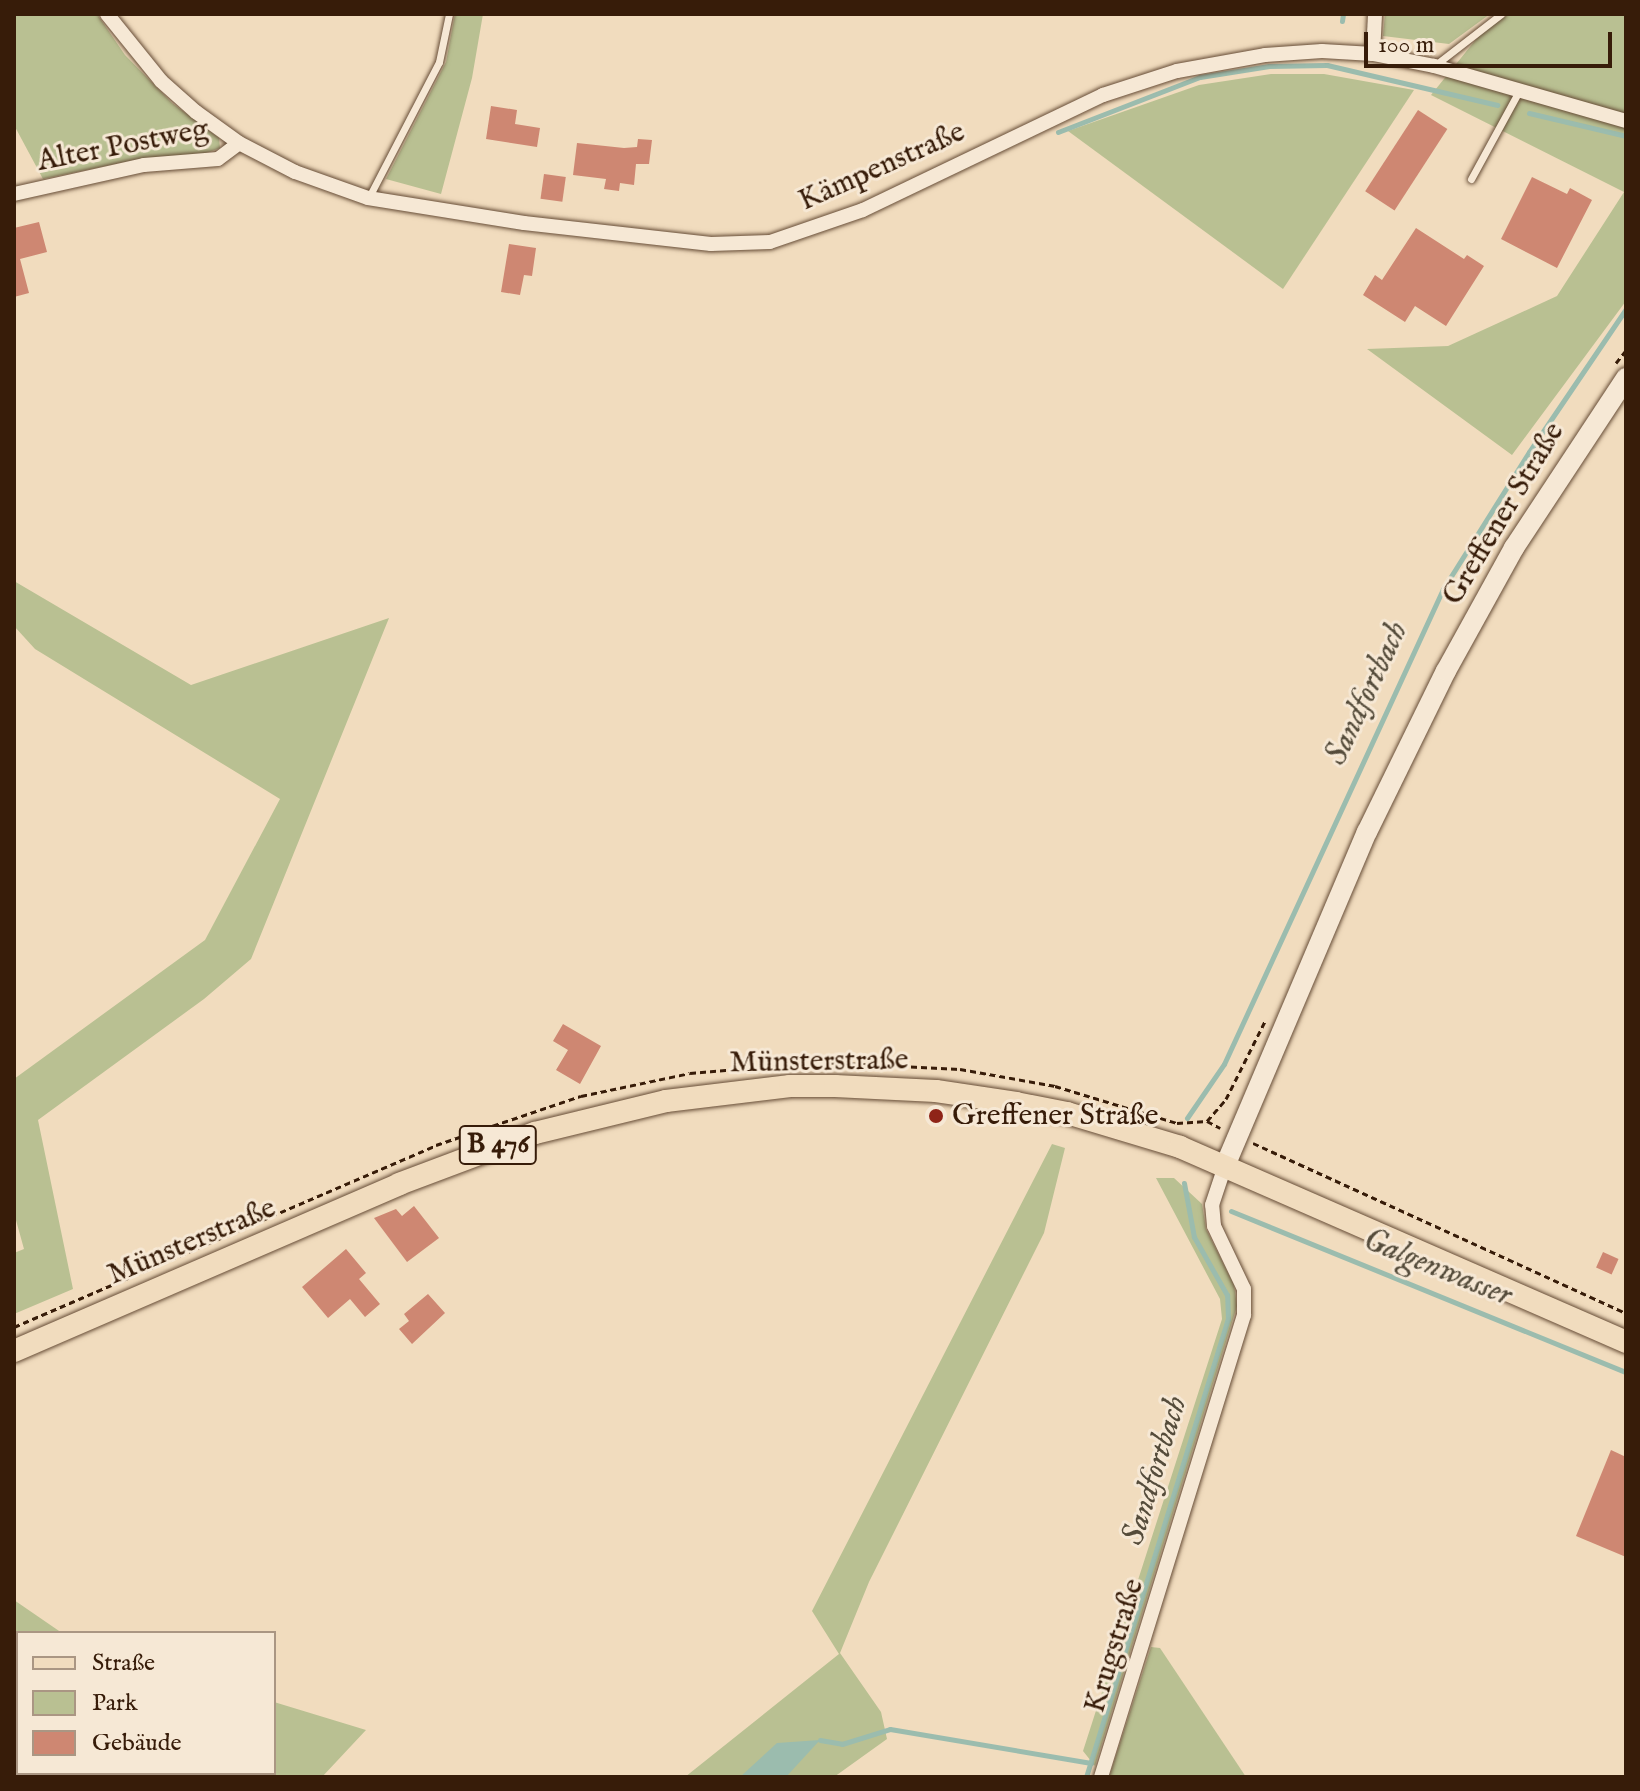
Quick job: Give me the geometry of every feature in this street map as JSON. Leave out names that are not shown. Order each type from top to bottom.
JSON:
[{"type":"main road","name":"Greffener Straße","points":[[1225,1166],[1367,832],[1446,671],[1514,548],[1626,378]]},
{"type":"main road","name":"Münsterstraße","points":[[14,1351],[443,1166],[535,1133],[666,1101],[790,1086],[876,1086],[949,1092],[1067,1113],[1180,1147],[1626,1342]]},
{"type":"street","name":"Kämpenstraße","points":[[107,14],[161,81],[196,112],[239,143],[295,172],[368,198],[665,241],[770,242],[863,210],[1103,95],[1177,71],[1265,55],[1322,51],[1373,54],[1434,66],[1626,121]]},
{"type":"street","points":[[1373,54],[1375,14]]},
{"type":"street","name":"Alter Postweg","points":[[14,194],[144,165],[218,159],[239,143]]},
{"type":"street","name":"Krugstraße","points":[[1101,1777],[1244,1315],[1244,1289],[1214,1226],[1212,1205],[1225,1166]]},
{"type":"lane","points":[[368,198],[439,62],[449,14]]},
{"type":"lane","points":[[1434,66],[1501,14]]},
{"type":"lane","points":[[1471,179],[1519,91]]},
{"type":"path","points":[[14,1327],[436,1145],[581,1096],[690,1073],[821,1062],[960,1069],[1055,1086],[1177,1123],[1207,1121],[1626,1313]]},
{"type":"green space","points":[[14,14],[97,14],[125,55],[172,103],[219,138],[220,148],[204,154],[144,158],[43,179],[14,125]]},
{"type":"green space","points":[[455,14],[483,14],[472,78],[441,194],[386,179],[446,62]]},
{"type":"green space","points":[[1385,14],[1490,14],[1449,44],[1383,36]]},
{"type":"green space","points":[[1509,14],[1626,14],[1626,301],[1512,455],[1367,349],[1448,346],[1557,296],[1624,192],[1431,95],[1482,32]]},
{"type":"green space","points":[[1271,74],[1324,74],[1414,90],[1283,289],[1068,131],[1199,85]]},
{"type":"green space","points":[[14,581],[191,685],[389,618],[251,959],[204,999],[38,1120],[73,1289],[14,1314],[14,1253],[24,1249],[14,1213],[14,1079],[205,940],[280,799],[35,649],[14,626]]},
{"type":"green space","points":[[1052,1144],[1065,1148],[1044,1233],[869,1582],[840,1653],[881,1712],[887,1739],[834,1777],[685,1777],[839,1654],[812,1611]]},
{"type":"green space","points":[[1156,1178],[1174,1178],[1202,1204],[1206,1229],[1234,1285],[1237,1306],[1095,1766],[1083,1751],[1222,1319],[1220,1299]]},
{"type":"green space","points":[[14,1600],[59,1631],[16,1631],[16,1775],[85,1775],[14,1777]]},
{"type":"green space","points":[[1151,1647],[1160,1648],[1246,1777],[1109,1777]]},
{"type":"green space","points":[[276,1703],[366,1730],[322,1777],[210,1775],[276,1775]]},
{"type":"shaded area","points":[[820,1740],[786,1777],[740,1777],[777,1743]]},
{"type":"building","points":[[491,106],[517,110],[515,124],[540,128],[537,147],[486,139]]},
{"type":"building","points":[[1418,110],[1447,129],[1395,210],[1365,191]]},
{"type":"building","points":[[638,139],[652,140],[649,164],[636,164],[634,185],[620,183],[619,191],[604,189],[606,179],[573,175],[577,143],[624,148],[637,147]]},
{"type":"building","points":[[544,174],[566,177],[562,202],[541,199]]},
{"type":"building","points":[[1532,177],[1567,194],[1570,188],[1592,200],[1557,268],[1501,239]]},
{"type":"building","points":[[39,222],[47,252],[20,259],[29,293],[14,297],[14,228]]},
{"type":"building","points":[[1416,228],[1464,259],[1467,255],[1484,266],[1446,326],[1415,306],[1405,322],[1363,295],[1375,275],[1382,280]]},
{"type":"building","points":[[509,244],[536,248],[532,276],[524,275],[520,295],[501,292]]},
{"type":"building","points":[[563,1024],[601,1046],[580,1084],[556,1070],[568,1050],[553,1041]]},
{"type":"building","points":[[414,1206],[439,1238],[407,1262],[374,1218],[396,1209],[402,1216]]},
{"type":"building","points":[[346,1249],[366,1273],[359,1279],[380,1304],[365,1317],[350,1299],[328,1318],[302,1287]]},
{"type":"building","points":[[1603,1252],[1619,1259],[1612,1274],[1596,1268]]},
{"type":"building","points":[[428,1294],[445,1313],[412,1344],[399,1329],[409,1321],[404,1314]]},
{"type":"building","points":[[1611,1450],[1626,1457],[1626,1557],[1576,1536]]},
{"type":"waterway","name":"Sandfortbach","points":[[1342,21],[1343,14]]},
{"type":"waterway","points":[[1058,132],[1200,77],[1269,66],[1327,65],[1497,105]]},
{"type":"waterway","name":"Sandfortbach","points":[[1529,113],[1626,136]]},
{"type":"waterway","name":"Sandfortbach","points":[[1187,1118],[1224,1064],[1443,589],[1529,452],[1626,309]]},
{"type":"waterway","name":"Sandfortbach","points":[[1086,1777],[1228,1319],[1227,1295],[1194,1237],[1184,1183]]},
{"type":"waterway","name":"Galgenwasser","points":[[1231,1211],[1626,1372]]},
{"type":"waterway","points":[[820,1740],[842,1744],[890,1729],[1091,1763]]},
{"type":"place","name":"Greffener Straße","points":[[936,1116]]}]
